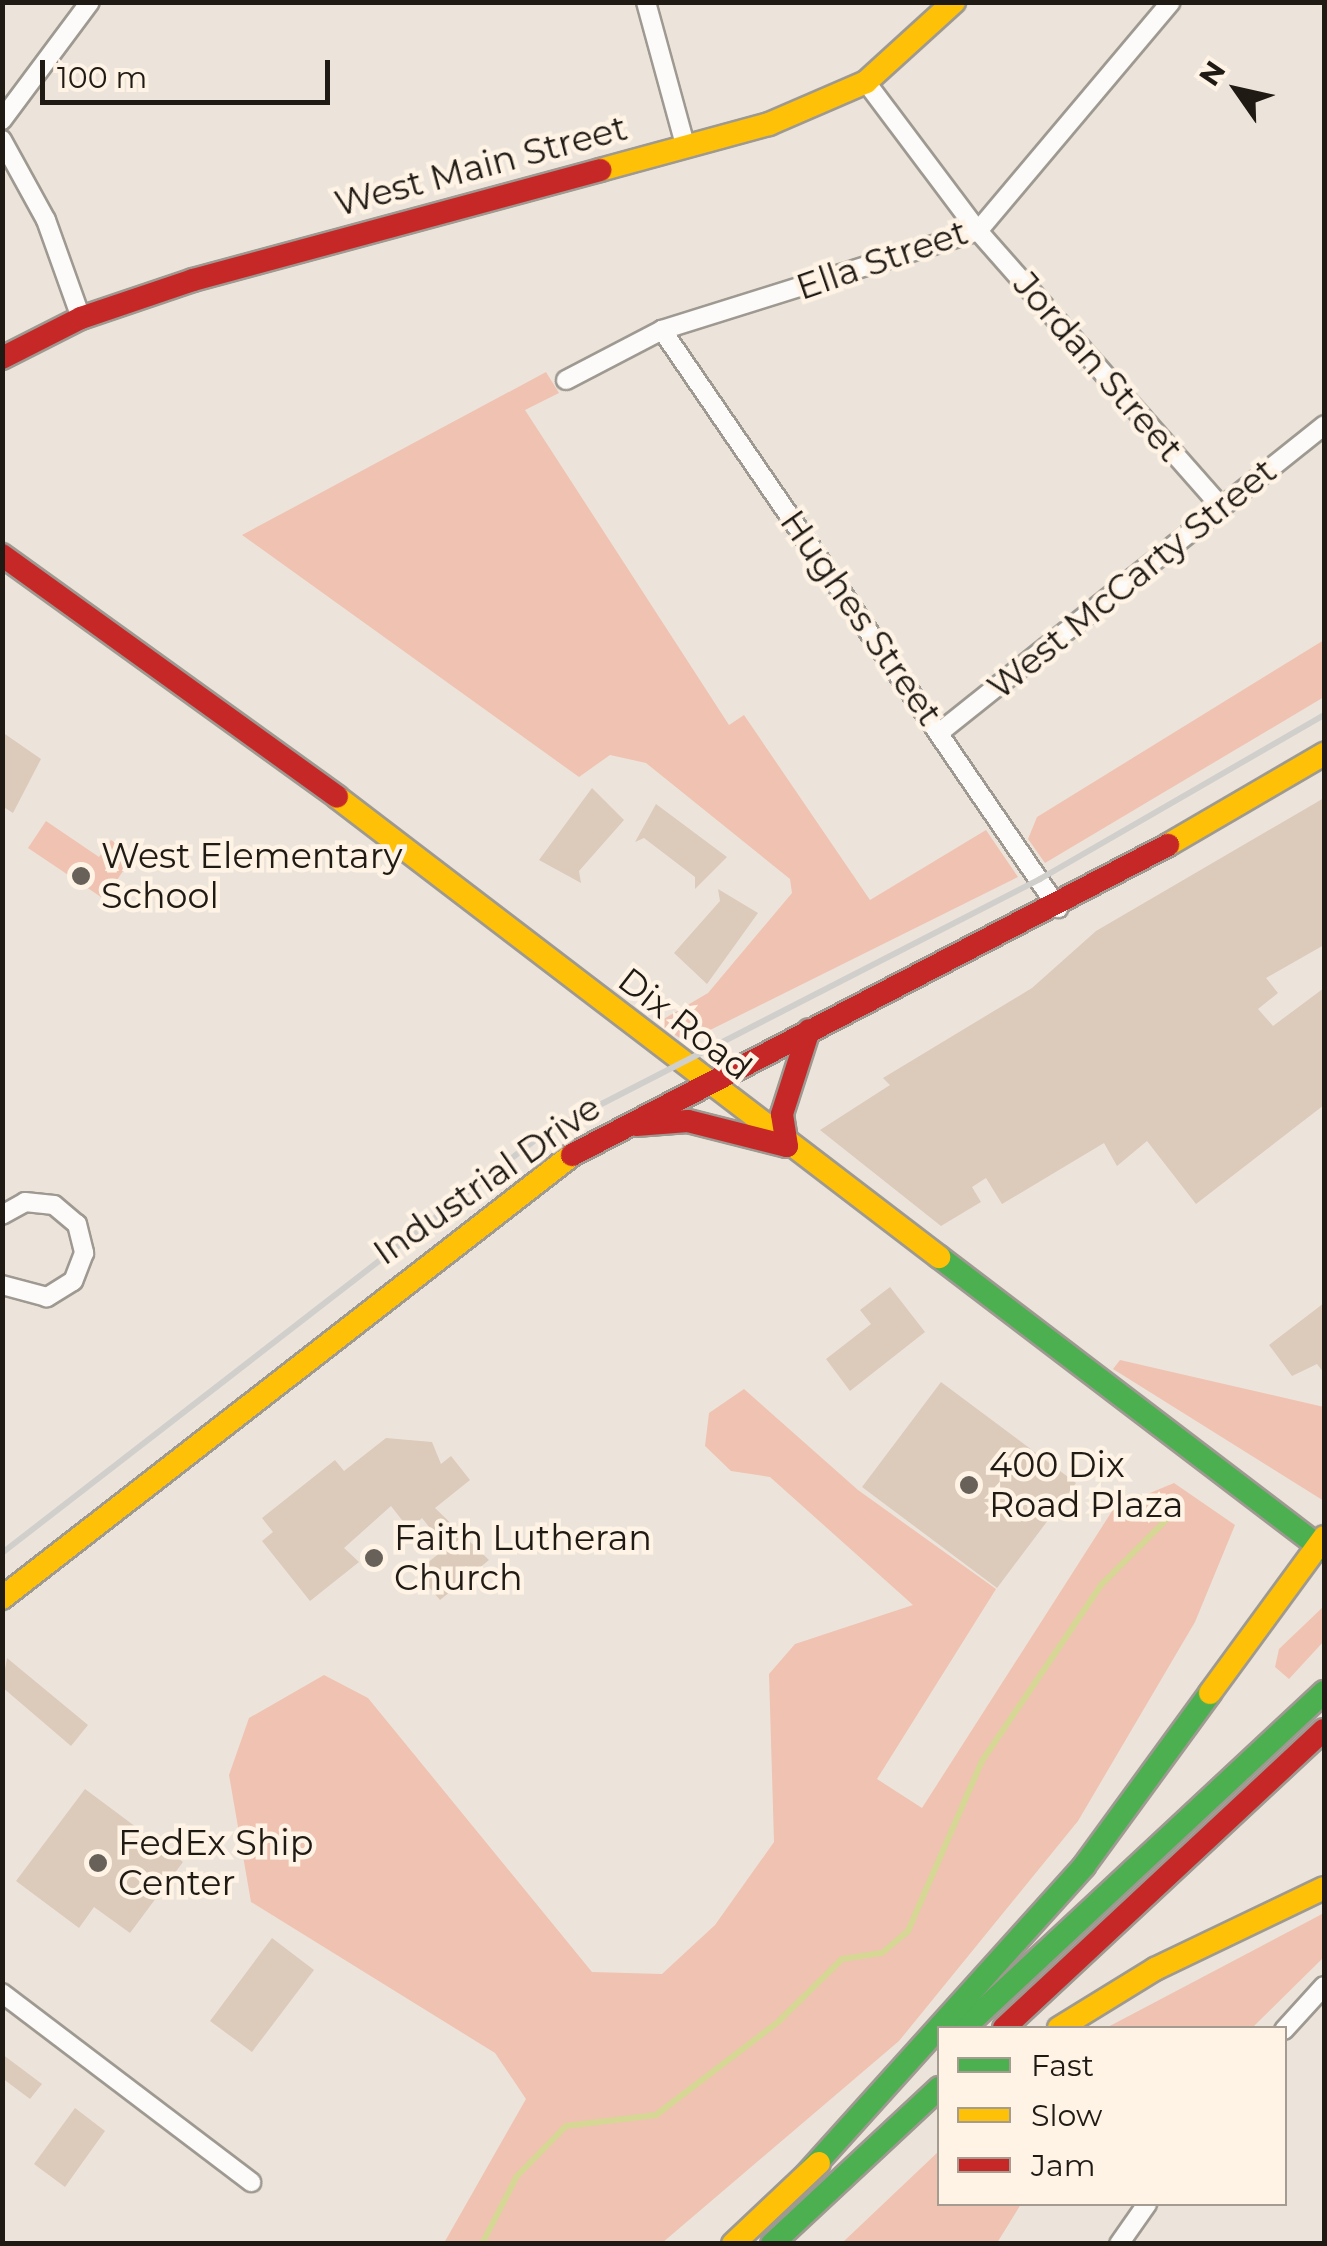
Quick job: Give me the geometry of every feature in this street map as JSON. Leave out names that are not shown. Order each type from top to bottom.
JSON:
[{"type":"main road","name":"West Main Street","points":[[2,358],[81,318],[686,148],[866,82],[954,2]]},
{"type":"main road","name":"Dix Road","points":[[2,555],[282,756],[704,1084],[1321,1543]]},
{"type":"main road","name":"Industrial Drive","points":[[2,1598],[430,1258],[624,1126],[1058,908],[1324,754]]},
{"type":"main road","points":[[624,1126],[688,1121],[787,1146],[782,1114],[809,1030]]},
{"type":"main road","points":[[940,2026],[1084,1866],[1321,1543]]},
{"type":"main road","points":[[966,2026],[1324,1692]]},
{"type":"main road","points":[[1006,2026],[1324,1730]]},
{"type":"main road","points":[[1062,2026],[1155,1968],[1324,1888]]},
{"type":"main road","points":[[806,2175],[937,2029]]},
{"type":"main road","points":[[733,2244],[937,2054]]},
{"type":"main road","points":[[772,2244],[937,2091]]},
{"type":"main road","points":[[791,2225],[937,2117]]},
{"type":"street","points":[[2,120],[90,2]]},
{"type":"street","points":[[646,2],[686,148]]},
{"type":"street","name":"Ella Street","points":[[566,380],[662,330],[978,232],[1170,2]]},
{"type":"street","name":"Jordan Street","points":[[866,82],[978,232],[1222,508]]},
{"type":"street","points":[[2,140],[46,220],[81,318]]},
{"type":"street","name":"Hughes Street","points":[[662,330],[1058,908]]},
{"type":"street","name":"West McCarty Street","points":[[940,732],[1324,425]]},
{"type":"street","points":[[2,1215],[24,1202],[54,1205],[77,1224],[84,1253],[73,1281],[47,1297],[2,1285]]},
{"type":"street","points":[[1287,2027],[1324,1986]]},
{"type":"street","points":[[2,1993],[251,2182]]},
{"type":"street","points":[[1119,2244],[1146,2206]]},
{"type":"shaded area","points":[[546,372],[559,393],[525,410],[729,725],[744,715],[870,900],[986,830],[1018,877],[686,1042],[657,1023],[708,993],[792,893],[790,879],[646,763],[610,755],[579,777],[242,535]]},
{"type":"shaded area","points":[[1324,640],[1324,697],[1045,863],[1028,839],[1037,817]]},
{"type":"shaded area","points":[[46,821],[99,857],[111,840],[134,855],[104,899],[28,848]]},
{"type":"shaded area","points":[[1120,1360],[1324,1407],[1324,1501],[1113,1369]]},
{"type":"shaded area","points":[[744,1389],[858,1490],[996,1589],[877,1779],[922,1808],[1114,1508],[1174,1483],[1235,1525],[1195,1622],[1078,1821],[899,2041],[662,2243],[444,2243],[526,2099],[495,2053],[251,1902],[229,1775],[249,1718],[324,1675],[368,1698],[592,1972],[662,1974],[715,1925],[774,1842],[769,1674],[795,1644],[913,1605],[770,1477],[731,1471],[705,1446],[709,1413]]},
{"type":"shaded area","points":[[1324,1606],[1324,1641],[1289,1679],[1275,1667],[1279,1649]]},
{"type":"shaded area","points":[[1324,1913],[1324,1957],[1254,2026],[1110,2026]]},
{"type":"shaded area","points":[[937,2153],[937,2206],[1020,2206],[997,2243],[842,2243]]},
{"type":"building","points":[[2,732],[41,759],[13,813],[2,806]]},
{"type":"building","points":[[592,788],[624,820],[579,871],[581,883],[539,860]]},
{"type":"building","points":[[1324,798],[1324,945],[1266,978],[1278,993],[1258,1009],[1273,1026],[1324,988],[1324,1105],[1196,1204],[1147,1141],[1117,1166],[1104,1143],[1002,1204],[986,1178],[972,1187],[981,1202],[941,1226],[820,1130],[890,1085],[883,1078],[1032,988],[1096,931]]},
{"type":"building","points":[[656,804],[727,857],[695,889],[695,877],[644,838],[635,842]]},
{"type":"building","points":[[718,889],[758,913],[707,984],[674,953],[720,901]]},
{"type":"building","points":[[890,1287],[925,1332],[850,1391],[826,1359],[871,1324],[860,1310]]},
{"type":"building","points":[[1324,1303],[1324,1373],[1317,1364],[1292,1376],[1269,1345]]},
{"type":"building","name":"400 Dix Road Plaza","points":[[941,1382],[1076,1483],[997,1588],[862,1487]]},
{"type":"building","points":[[386,1438],[432,1442],[441,1464],[451,1456],[470,1480],[435,1508],[489,1560],[440,1600],[416,1572],[446,1548],[422,1518],[409,1529],[391,1506],[344,1548],[359,1562],[310,1601],[262,1541],[273,1532],[262,1518],[335,1460],[344,1471]]},
{"type":"building","points":[[7,1658],[88,1725],[71,1746],[2,1687]]},
{"type":"building","points":[[85,1789],[183,1862],[130,1933],[94,1907],[79,1928],[16,1881]]},
{"type":"building","points":[[272,1938],[314,1970],[252,2052],[210,2021]]},
{"type":"building","points":[[2,2054],[42,2084],[30,2099],[2,2078]]},
{"type":"building","points":[[75,2108],[105,2131],[65,2187],[34,2164]]},
{"type":"waterway","points":[[482,2244],[517,2176],[566,2126],[656,2115],[778,2022],[842,1959],[882,1953],[908,1931],[982,1761],[1102,1584],[1170,1516]]},
{"type":"railway","points":[[2,1553],[543,1134],[1040,879],[1324,715]]},
{"type":"traffic: fast","points":[[939,1257],[1324,1550]]},
{"type":"traffic: fast","points":[[966,2026],[1324,1692]]},
{"type":"traffic: fast","points":[[940,2026],[1084,1866],[1210,1693]]},
{"type":"traffic: fast","points":[[806,2175],[937,2029]]},
{"type":"traffic: fast","points":[[772,2244],[937,2090]]},
{"type":"traffic: slow","points":[[600,170],[769,124],[866,82],[954,2]]},
{"type":"traffic: slow","points":[[1168,845],[1324,754]]},
{"type":"traffic: slow","points":[[337,797],[939,1257]]},
{"type":"traffic: slow","points":[[2,1598],[572,1155]]},
{"type":"traffic: slow","points":[[1210,1693],[1324,1537]]},
{"type":"traffic: slow","points":[[1062,2026],[1155,1969],[1324,1888]]},
{"type":"traffic: slow","points":[[733,2244],[819,2163]]},
{"type":"traffic: jam","points":[[2,358],[81,318],[193,280],[600,170]]},
{"type":"traffic: jam","points":[[2,555],[337,797]]},
{"type":"traffic: jam","points":[[572,1155],[1168,845]]},
{"type":"traffic: jam","points":[[636,1125],[688,1121],[787,1146],[782,1114],[809,1030]]},
{"type":"traffic: jam","points":[[1006,2026],[1324,1730]]},
{"type":"place","name":"West Elementary School","points":[[81,876]]},
{"type":"place","name":"400 Dix Road Plaza","points":[[969,1485]]},
{"type":"place","name":"Faith Lutheran Church","points":[[374,1558]]},
{"type":"place","name":"FedEx Ship Center","points":[[98,1863]]}]
